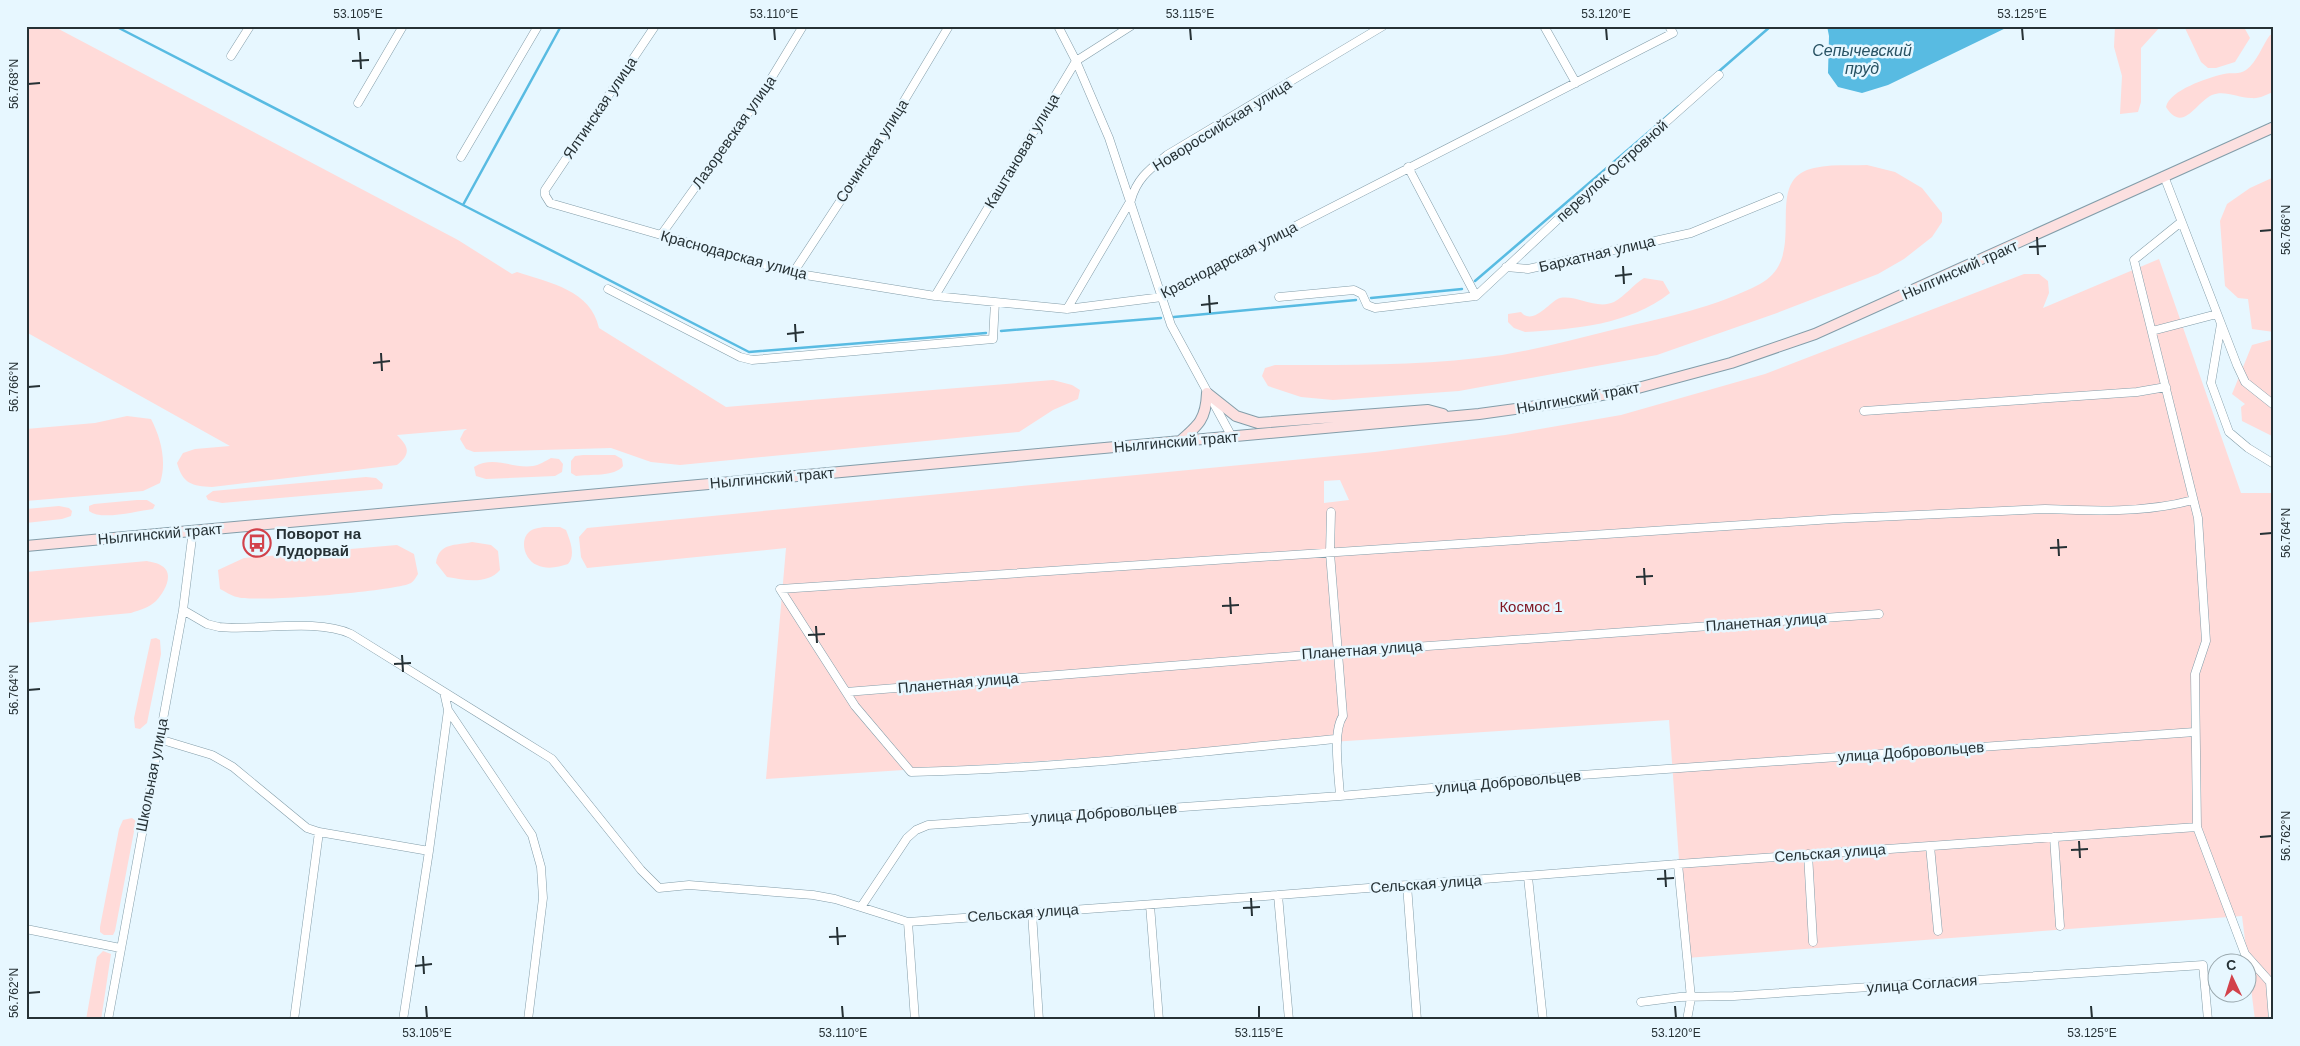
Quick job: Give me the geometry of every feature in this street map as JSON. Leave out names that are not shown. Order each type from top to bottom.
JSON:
[{"type":"main road","name":"Нылгинский тракт","points":[[26,546],[1179,442],[1456,416],[1565,402],[1638,388],[1731,363],[1815,334],[2017,245],[2274,127]]},
{"type":"main road","points":[[1207,392],[1236,416],[1258,423],[1428,410],[1456,416]]},
{"type":"main road","points":[[1179,442],[1202,420],[1206,409],[1207,392]]},
{"type":"street","points":[[231,56],[250,26]]},
{"type":"street","points":[[358,103],[403,26]]},
{"type":"street","points":[[461,157],[538,26]]},
{"type":"street","name":"Ялтинская улица","points":[[545,190],[655,26]]},
{"type":"street","name":"Лазоревская улица","points":[[661,235],[760,97],[802,26]]},
{"type":"street","name":"Сочинская улица","points":[[793,273],[883,136],[949,26]]},
{"type":"street","points":[[1058,26],[1076,61],[1109,138],[1171,325],[1232,437]]},
{"type":"street","name":"Каштановая улица","points":[[936,296],[1076,61],[1131,26]]},
{"type":"street","name":"Новороссийская улица","points":[[1067,309],[1131,200],[1135,185],[1148,170],[1167,156],[1383,26]]},
{"type":"street","points":[[1544,26],[1576,83]]},
{"type":"street","name":"Краснодарская улица","points":[[545,190],[545,195],[550,203],[793,273],[936,296],[1067,309],[1162,297],[1408,167],[1673,33],[1669,26]]},
{"type":"street","name":"переулок Островной","points":[[1506,267],[1719,76]]},
{"type":"street","points":[[1408,167],[1476,296]]},
{"type":"street","points":[[2164,176],[2245,382],[2274,405]]},
{"type":"street","name":"Бархатная улица","points":[[1506,267],[1528,270],[1691,233],[1779,197]]},
{"type":"street","points":[[2181,222],[2134,260],[2198,518],[2206,641],[2195,674],[2197,827],[2245,954],[2272,982],[2274,1020]]},
{"type":"street","points":[[1279,297],[1354,290],[1362,294],[1367,305],[1375,308],[1476,296],[1506,267]]},
{"type":"street","points":[[608,289],[740,357],[752,360],[993,339],[995,302]]},
{"type":"street","points":[[2152,331],[2217,314]]},
{"type":"street","points":[[2221,324],[2211,383],[2228,432],[2248,448],[2274,464]]},
{"type":"street","points":[[1864,411],[2137,392],[2166,388]]},
{"type":"street","points":[[1336,740],[1157,756],[951,771],[911,772],[855,706],[780,589],[1833,519],[2045,509],[2077,510],[2166,507],[2193,500]]},
{"type":"street","points":[[1331,512],[1330,553],[1339,652],[1342,716],[1337,727],[1336,740],[1339,760],[1340,796]]},
{"type":"street","name":"Школьная улица","points":[[108,1020],[183,610],[193,530]]},
{"type":"street","points":[[183,610],[207,624],[219,627],[321,626],[342,630],[444,692],[448,710],[429,851],[402,1020]]},
{"type":"street","name":"Планетная улица","points":[[846,692],[1339,652],[1879,614]]},
{"type":"street","name":"Сельская улица","points":[[444,692],[552,759],[641,870],[659,888],[689,885],[813,894],[908,922],[1278,896],[1808,854],[2197,827]]},
{"type":"street","points":[[448,710],[532,835],[541,867],[543,898],[528,1020]]},
{"type":"street","name":"улица Добровольцев","points":[[861,907],[907,838],[916,830],[928,825],[1340,796],[1581,775],[2195,732]]},
{"type":"street","points":[[159,739],[212,755],[233,767],[292,818],[307,828],[319,832],[429,851]]},
{"type":"street","points":[[294,1020],[319,832]]},
{"type":"street","points":[[2054,837],[2060,926]]},
{"type":"street","points":[[1930,846],[1938,931]]},
{"type":"street","points":[[1808,854],[1814,942]]},
{"type":"street","points":[[1678,864],[1691,998],[1687,1020]]},
{"type":"street","points":[[1528,876],[1543,1020]]},
{"type":"street","points":[[1407,885],[1417,1020]]},
{"type":"street","points":[[1278,896],[1289,1020]]},
{"type":"street","points":[[1150,905],[1159,1020]]},
{"type":"street","points":[[1032,912],[1039,1020]]},
{"type":"street","points":[[908,922],[915,1020]]},
{"type":"street","points":[[26,929],[120,948]]},
{"type":"street","name":"улица Согласия","points":[[1641,1002],[2203,965],[2208,1020]]},
{"type":"green space","points":[[26,26],[53,26],[458,240],[512,274],[517,272],[567,290],[578,296],[587,305],[595,315],[599,328],[726,407],[1053,380],[1072,385],[1080,390],[1078,399],[1053,410],[1019,432],[680,465],[651,462],[611,448],[474,452],[466,449],[460,439],[467,429],[397,435],[407,450],[405,457],[397,465],[212,487],[194,485],[185,480],[179,470],[177,463],[183,453],[195,449],[230,446],[26,332]]},
{"type":"green space","points":[[2115,26],[2161,26],[2141,48],[2141,102],[2138,112],[2120,114],[2122,76],[2114,47]]},
{"type":"green space","points":[[2184,26],[2239,26],[2245,29],[2250,38],[2235,62],[2216,68],[2208,68],[2201,62]]},
{"type":"green space","points":[[2270,35],[2274,35],[2273,92],[2254,98],[2222,93],[2212,95],[2184,117],[2178,118],[2172,115],[2166,107],[2174,95],[2199,82],[2227,73],[2246,70],[2250,67]]},
{"type":"green space","points":[[1867,165],[1895,172],[1922,188],[1942,213],[1942,222],[1932,237],[1904,259],[1878,274],[1777,313],[1657,355],[1459,391],[1333,400],[1301,397],[1268,386],[1262,376],[1265,368],[1275,365],[1417,363],[1502,355],[1671,316],[1726,299],[1760,284],[1775,271],[1783,256],[1786,203],[1790,187],[1798,175],[1820,167]]},
{"type":"green space","points":[[2274,177],[2274,332],[2252,329],[2248,299],[2238,298],[2225,286],[2220,221],[2227,204],[2250,188]]},
{"type":"green space","name":"Космос 1","points":[[2159,259],[2241,493],[2274,493],[2274,1020],[2255,1020],[2253,1004],[2258,1004],[2258,954],[2247,954],[2242,916],[1686,958],[1669,720],[766,779],[786,548],[587,568],[581,557],[579,537],[587,528],[1375,452],[1505,435],[1621,415],[1765,374],[2024,274],[2039,274],[2048,281],[2049,293],[2043,308]],"holes":[[[1340,480],[1349,500],[1324,503],[1324,481]]]},
{"type":"green space","points":[[1644,278],[1663,281],[1670,293],[1654,304],[1619,319],[1582,327],[1525,332],[1514,328],[1508,322],[1508,314],[1521,312],[1526,316],[1536,315],[1560,298],[1574,298],[1600,304],[1614,302]]},
{"type":"green space","points":[[2274,339],[2274,437],[2242,421],[2241,407],[2245,404],[2232,394],[2252,345]]},
{"type":"green space","points":[[127,416],[151,419],[158,434],[162,450],[163,467],[160,483],[143,491],[26,501],[26,429],[95,423]]},
{"type":"green space","points":[[615,455],[622,459],[623,466],[614,472],[576,476],[571,473],[571,461],[575,456]]},
{"type":"green space","points":[[551,458],[559,459],[563,464],[562,472],[555,476],[486,479],[476,476],[474,467],[489,462],[533,466]]},
{"type":"green space","points":[[366,477],[376,478],[383,484],[382,489],[222,503],[208,500],[206,496],[213,491]]},
{"type":"green space","points":[[147,500],[155,505],[153,509],[110,515],[95,514],[89,511],[89,506],[94,504]]},
{"type":"green space","points":[[59,506],[69,508],[72,511],[71,516],[62,519],[26,523],[26,509]]},
{"type":"green space","points":[[544,527],[560,527],[566,530],[572,552],[568,564],[549,568],[537,565],[529,559],[525,550],[524,540],[532,530]]},
{"type":"green space","points":[[472,542],[491,545],[498,551],[500,570],[495,575],[482,580],[447,577],[436,563],[440,551],[449,546]]},
{"type":"green space","points":[[397,545],[414,554],[418,574],[411,583],[400,586],[354,593],[269,598],[237,597],[220,589],[218,570],[244,558]]},
{"type":"green space","points":[[147,561],[162,566],[168,574],[167,584],[162,593],[148,607],[131,613],[26,623],[26,572]]},
{"type":"green space","points":[[156,638],[160,640],[161,654],[147,723],[140,729],[135,728],[134,718],[151,639]]},
{"type":"green space","points":[[132,818],[136,821],[115,931],[113,935],[104,935],[100,932],[100,927],[119,829],[123,820]]},
{"type":"green space","points":[[103,951],[111,954],[101,1020],[86,1020],[97,957]]},
{"type":"water","name":"Сепычевский пруд","points":[[1827,26],[2010,26],[1888,85],[1862,93],[1838,87],[1828,73],[1829,36]]},
{"type":"waterway","points":[[115,26],[463,205],[561,26]]},
{"type":"waterway","points":[[1717,73],[1771,26]]},
{"type":"waterway","points":[[1475,281],[1679,106]]},
{"type":"waterway","points":[[463,205],[749,352],[986,333]]},
{"type":"waterway","points":[[1371,298],[1462,289]]},
{"type":"waterway","points":[[1174,317],[1356,300]]},
{"type":"waterway","points":[[1001,331],[1161,318]]},
{"type":"place","name":"Поворот на Лудорвай","points":[[257,543]]}]
